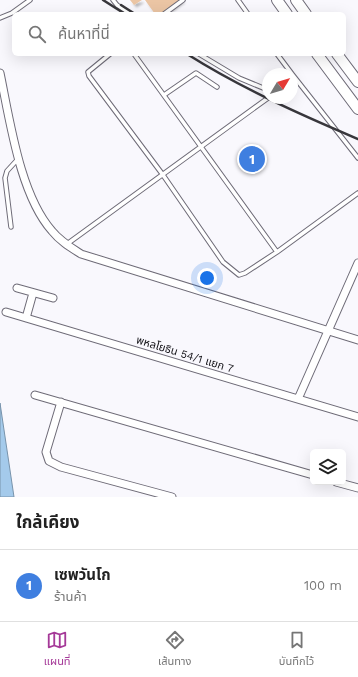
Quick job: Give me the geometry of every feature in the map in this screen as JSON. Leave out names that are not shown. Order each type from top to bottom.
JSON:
[{"type":"main road","points":[[277,0],[286,12]]},
{"type":"main road","points":[[296,0],[305,12]]},
{"type":"main road","points":[[319,56],[358,108]]},
{"type":"main road","points":[[338,56],[358,82]]},
{"type":"street","points":[[0,73],[19,158],[37,210],[52,231],[66,245],[81,254],[358,340]]},
{"type":"street","points":[[298,399],[358,263]]},
{"type":"street","points":[[350,280],[358,284]]},
{"type":"street","points":[[17,288],[53,298]]},
{"type":"street","points":[[26,318],[33,293]]},
{"type":"street","name":"พหลโยธิน 54/1 แยก 7","points":[[6,312],[358,417]]},
{"type":"street","points":[[35,395],[310,474]]},
{"type":"street","points":[[61,402],[46,452],[49,461],[61,467],[172,497]]},
{"type":"street","points":[[346,485],[358,488]]},
{"type":"lane","points":[[0,18],[30,0]]},
{"type":"lane","points":[[113,0],[117,5],[128,12]]},
{"type":"lane","points":[[167,12],[183,0]]},
{"type":"lane","points":[[238,0],[247,12]]},
{"type":"lane","points":[[107,56],[88,72],[89,76],[163,175],[223,262],[235,273],[239,275],[245,273],[277,252],[358,193]]},
{"type":"lane","points":[[135,56],[277,252]]},
{"type":"lane","points":[[202,56],[239,78],[262,88]]},
{"type":"lane","points":[[278,56],[288,68]]},
{"type":"lane","points":[[164,95],[196,74],[217,87]]},
{"type":"lane","points":[[298,85],[358,158]]},
{"type":"lane","points":[[66,245],[202,148],[262,103]]},
{"type":"lane","points":[[11,227],[5,178],[10,166],[19,158]]},
{"type":"water","points":[[0,403],[14,497],[0,497]]},
{"type":"building","points":[[130,0],[142,0],[134,5]]},
{"type":"building","points":[[145,0],[183,0],[167,12],[154,12]]},
{"type":"railway","points":[[103,0],[122,12]]},
{"type":"railway","points":[[121,5],[132,12]]},
{"type":"railway","points":[[190,56],[228,78],[271,100],[358,139]]},
{"type":"place","name":"เซพวันโก","points":[[252,159]]}]
